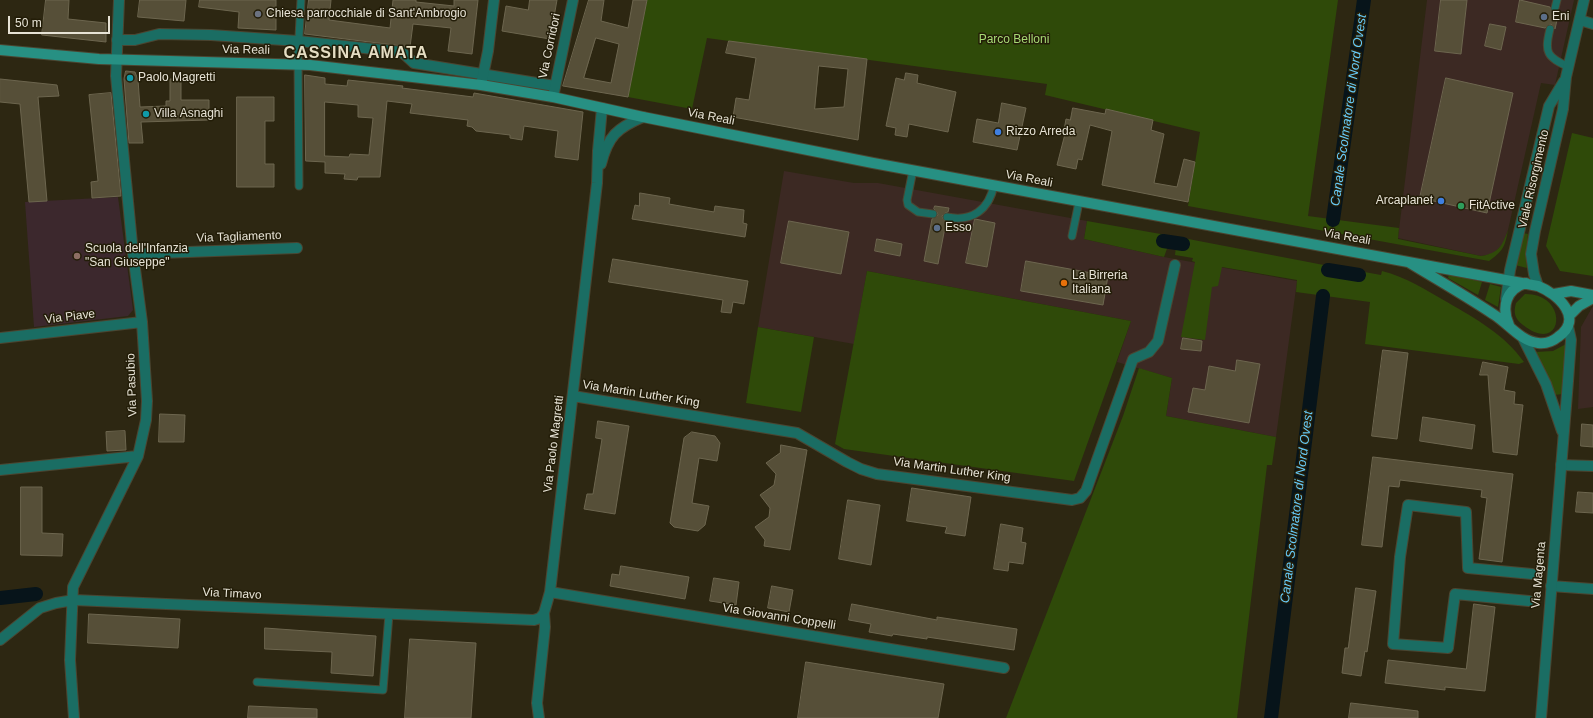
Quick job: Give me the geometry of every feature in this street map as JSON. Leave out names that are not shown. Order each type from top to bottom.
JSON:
[{"type":"main road","name":"Via Reali","points":[[0,50],[116,60],[298,64],[481,85],[553,97],[643,117],[1079,202],[1496,278],[1509,275],[1526,283]]},
{"type":"main road","name":"Via Reali","points":[[1410,262],[1494,314],[1508,325]]},
{"type":"main road","points":[[1568,321],[1563,304],[1554,294],[1538,286],[1526,283],[1514,288],[1506,300],[1505,314],[1508,325],[1523,338],[1530,341],[1546,343],[1559,337],[1579,306],[1593,298]]},
{"type":"main road","points":[[1554,294],[1571,291],[1593,295]]},
{"type":"street","name":"Via Pasubio","points":[[74,718],[70,660],[74,600],[73,587],[76,578],[97,542],[138,456],[144,434],[147,401],[142,322],[133,254],[116,82],[119,0]]},
{"type":"street","points":[[481,85],[482,73],[488,51],[494,0]]},
{"type":"street","name":"Via Corridori","points":[[553,97],[573,0]]},
{"type":"street","name":"Viale Risorgimento","points":[[1538,286],[1534,274],[1531,254],[1563,109],[1566,77],[1584,0]]},
{"type":"street","points":[[1580,20],[1593,24]]},
{"type":"street","points":[[117,40],[134,40],[159,34],[211,35],[298,41],[402,52],[414,63],[555,86]]},
{"type":"street","name":"Viale Risorgimento","points":[[1506,300],[1509,275],[1548,106],[1566,77]]},
{"type":"street","name":"Via Paolo Magretti","points":[[539,718],[538,703],[545,627],[544,613],[550,592],[573,396],[598,173],[598,151],[602,108]]},
{"type":"street","name":"Via Paolo Magretti","points":[[598,173],[610,139],[629,123],[643,117]]},
{"type":"street","name":"Via Tagliamento","points":[[133,254],[297,248]]},
{"type":"street","name":"Via Martin Luther King","points":[[573,396],[797,434],[847,462],[877,474],[1072,500],[1080,498],[1086,491],[1133,359],[1149,352],[1158,341],[1175,265]]},
{"type":"street","name":"Via Magenta","points":[[1541,718],[1571,340],[1568,321]]},
{"type":"street","name":"Via Piave","points":[[0,338],[142,322]]},
{"type":"street","name":"Via Magenta","points":[[1523,338],[1546,384],[1563,435]]},
{"type":"street","points":[[0,470],[138,456]]},
{"type":"street","points":[[1561,465],[1593,466]]},
{"type":"street","points":[[1529,601],[1455,594],[1448,648],[1393,644],[1400,557],[1408,505],[1466,512],[1468,568],[1532,574]]},
{"type":"street","points":[[1551,586],[1593,589]]},
{"type":"street","name":"Via Giovanni Coppelli","points":[[550,592],[1004,668]]},
{"type":"street","name":"Via Timavo","points":[[0,640],[40,608],[56,602],[74,600],[534,620],[540,618],[544,613]]},
{"type":"lane","points":[[299,186],[298,41],[301,0]]},
{"type":"lane","points":[[1555,8],[1557,0]]},
{"type":"lane","points":[[1550,29],[1547,42],[1549,56],[1569,67]]},
{"type":"lane","points":[[913,170],[907,200],[908,205],[912,210],[933,214]]},
{"type":"lane","points":[[947,217],[962,218],[978,213],[987,206],[992,198],[994,185]]},
{"type":"lane","points":[[1072,236],[1079,202]]},
{"type":"lane","points":[[258,682],[383,690],[389,614]]},
{"type":"shaded area","points":[[1427,0],[1574,0],[1555,85],[1541,83],[1508,230],[1503,244],[1493,254],[1481,256],[1398,238]]},
{"type":"shaded area","points":[[784,171],[854,183],[878,183],[1087,221],[1084,239],[1164,257],[1297,281],[1276,437],[1166,416],[1172,378],[1117,362],[1131,321],[867,271],[854,344],[758,327]]},
{"type":"shaded area","name":"Scuola dell'Infanzia \"San Giuseppe\"","points":[[118,197],[133,310],[128,316],[34,327],[25,202]]},
{"type":"shaded area","points":[[1593,306],[1593,407],[1578,409],[1581,327]]},
{"type":"green space","name":"Parco Belloni","points":[[647,0],[1338,0],[1308,216],[1399,228],[1398,239],[1481,256],[1496,251],[1502,244],[1508,230],[1506,241],[1503,248],[1489,261],[1188,206],[1200,132],[1045,95],[1047,84],[707,38],[692,109],[628,97]]},
{"type":"green space","points":[[1572,133],[1593,138],[1593,276],[1560,271],[1546,246]]},
{"type":"green space","points":[[1087,221],[1172,236],[1171,239],[1167,238],[1163,241],[1164,244],[1168,246],[1164,257],[1084,239]]},
{"type":"green space","points":[[1523,233],[1528,234],[1526,254],[1527,268],[1515,265]]},
{"type":"green space","points":[[1178,237],[1329,266],[1327,274],[1358,279],[1359,271],[1381,275],[1382,271],[1408,280],[1458,308],[1489,328],[1508,343],[1524,362],[1519,364],[1365,344],[1370,302],[1296,292],[1297,280],[1222,267],[1218,286],[1212,287],[1205,340],[1181,337],[1195,262],[1192,261],[1193,258],[1175,255],[1176,247],[1180,248],[1183,244],[1181,241],[1177,240]]},
{"type":"green space","points":[[867,271],[1131,321],[1074,481],[844,449],[835,444]]},
{"type":"green space","points":[[1449,274],[1482,282],[1478,295],[1448,278]]},
{"type":"green space","points":[[1490,284],[1501,287],[1498,307],[1485,300]]},
{"type":"green space","points":[[1525,294],[1540,296],[1549,303],[1555,312],[1556,321],[1554,329],[1547,334],[1537,333],[1523,325],[1516,318],[1516,303]]},
{"type":"green space","points":[[758,327],[814,337],[801,412],[746,403]]},
{"type":"green space","points":[[1566,344],[1563,394],[1554,395],[1535,352],[1553,351]]},
{"type":"green space","points":[[1139,368],[1172,378],[1166,416],[1276,437],[1272,465],[1267,465],[1237,718],[1006,718],[1123,416]]},
{"type":"building","points":[[46,0],[69,0],[68,19],[106,23],[106,42],[42,35]]},
{"type":"building","points":[[140,0],[186,0],[184,21],[138,17]]},
{"type":"building","name":"Chiesa parrocchiale di Sant'Ambrogio","points":[[200,0],[276,0],[276,30],[238,28],[239,12],[199,7]]},
{"type":"building","points":[[309,0],[331,0],[329,20],[390,28],[393,0],[416,0],[416,2],[454,6],[454,0],[478,0],[472,54],[448,51],[451,28],[413,24],[410,47],[305,34]]},
{"type":"building","points":[[530,0],[557,0],[550,39],[502,31],[506,6],[528,10]]},
{"type":"building","points":[[589,0],[604,0],[601,21],[628,28],[633,0],[647,0],[628,97],[563,86]],"holes":[[[596,38],[619,44],[611,83],[584,78]]]},
{"type":"building","points":[[1441,0],[1467,0],[1461,54],[1435,51]]},
{"type":"building","points":[[1520,0],[1550,7],[1553,13],[1559,11],[1555,29],[1551,24],[1545,28],[1516,22]]},
{"type":"building","points":[[1490,24],[1506,27],[1501,50],[1485,46]]},
{"type":"building","points":[[729,41],[867,59],[858,140],[733,117],[736,98],[749,100],[756,58],[726,53]],"holes":[[[819,66],[848,69],[844,107],[815,109]]]},
{"type":"building","points":[[126,71],[135,72],[138,80],[140,107],[166,106],[166,101],[170,101],[170,79],[181,79],[181,100],[209,100],[209,120],[141,122],[143,143],[129,143],[124,79]]},
{"type":"building","points":[[906,73],[918,75],[917,83],[956,92],[948,132],[909,124],[907,137],[895,135],[896,128],[886,126],[896,78],[904,80]]},
{"type":"building","points":[[305,75],[325,78],[325,84],[347,86],[348,80],[403,86],[402,88],[473,97],[474,93],[583,112],[578,160],[555,157],[558,131],[524,126],[522,140],[510,138],[510,135],[476,131],[472,127],[467,126],[468,120],[410,113],[412,104],[387,101],[380,177],[358,177],[357,180],[344,179],[345,174],[325,173],[325,162],[306,161]],"holes":[[[325,102],[358,105],[358,117],[373,118],[369,155],[350,154],[349,157],[325,156]]]},
{"type":"building","points":[[1446,78],[1513,93],[1487,213],[1420,198]]},
{"type":"building","points":[[0,79],[57,85],[59,96],[38,97],[47,201],[29,202],[20,104],[0,102]]},
{"type":"building","points":[[111,93],[121,196],[92,198],[91,182],[98,181],[89,95]]},
{"type":"building","points":[[237,97],[274,97],[274,121],[265,121],[265,164],[274,164],[274,187],[237,187]]},
{"type":"building","name":"Rizzo Arreda","points":[[1002,103],[1026,108],[1017,150],[973,142],[977,119],[998,123]]},
{"type":"building","points":[[1073,108],[1105,114],[1106,109],[1153,120],[1151,130],[1164,134],[1154,183],[1177,187],[1184,159],[1195,162],[1188,202],[1102,185],[1112,131],[1090,125],[1082,160],[1078,159],[1076,169],[1057,165],[1066,130],[1064,130],[1066,119],[1070,120]]},
{"type":"building","points":[[640,193],[670,198],[669,204],[714,212],[715,206],[744,210],[743,223],[747,224],[745,237],[632,219],[635,205],[639,206]]},
{"type":"building","points":[[935,206],[949,208],[948,212],[942,216],[946,222],[938,264],[924,261],[932,219],[938,215],[934,209]]},
{"type":"building","points":[[975,219],[995,223],[987,267],[966,263]]},
{"type":"building","points":[[789,221],[849,232],[841,274],[781,263]]},
{"type":"building","points":[[877,239],[902,244],[900,256],[875,251]]},
{"type":"building","points":[[613,259],[748,281],[744,304],[733,302],[731,313],[721,312],[723,300],[609,282]]},
{"type":"building","name":"La Birreria Italiana","points":[[1026,261],[1108,276],[1103,305],[1021,291]]},
{"type":"building","points":[[1183,338],[1202,341],[1201,351],[1181,349]]},
{"type":"building","points":[[1383,350],[1408,353],[1397,439],[1372,436]]},
{"type":"building","points":[[1237,360],[1260,364],[1249,423],[1188,412],[1193,388],[1205,390],[1209,366],[1235,371]]},
{"type":"building","points":[[1483,362],[1508,367],[1504,390],[1515,392],[1514,404],[1523,405],[1517,455],[1493,452],[1488,375],[1480,375]]},
{"type":"building","points":[[160,414],[185,415],[184,442],[159,442]]},
{"type":"building","points":[[1423,417],[1475,425],[1472,449],[1420,441]]},
{"type":"building","points":[[598,421],[629,426],[615,514],[584,509],[587,494],[593,494],[602,439],[596,438]]},
{"type":"building","points":[[1582,424],[1593,425],[1593,447],[1581,446]]},
{"type":"building","points":[[125,431],[126,450],[107,451],[106,432]]},
{"type":"building","points":[[692,432],[715,436],[720,443],[717,461],[699,458],[692,503],[709,506],[705,525],[698,531],[674,527],[670,523],[684,438]]},
{"type":"building","points":[[781,445],[807,450],[790,550],[764,546],[765,540],[755,527],[769,517],[770,508],[760,495],[774,485],[776,474],[766,463],[780,453]]},
{"type":"building","points":[[1373,457],[1513,474],[1502,562],[1479,559],[1487,498],[1481,497],[1482,490],[1400,480],[1399,487],[1389,486],[1382,547],[1362,545]]},
{"type":"building","points":[[21,487],[42,487],[42,533],[63,534],[62,556],[21,555]]},
{"type":"building","points":[[912,488],[971,497],[965,536],[945,533],[947,527],[907,521]]},
{"type":"building","points":[[1578,492],[1593,493],[1593,513],[1576,512]]},
{"type":"building","points":[[848,500],[880,505],[871,565],[839,559]]},
{"type":"building","points":[[1001,524],[1023,528],[1021,542],[1026,543],[1023,564],[1009,562],[1008,571],[994,569]]},
{"type":"building","points":[[621,566],[689,577],[685,599],[610,586],[612,574],[619,575]]},
{"type":"building","points":[[714,578],[739,582],[736,605],[710,601]]},
{"type":"building","points":[[772,586],[793,590],[789,612],[768,608]]},
{"type":"building","points":[[1356,588],[1376,591],[1367,652],[1365,651],[1361,676],[1342,673],[1345,648],[1348,648]]},
{"type":"building","points":[[852,604],[937,620],[937,617],[1017,629],[1014,650],[927,637],[927,639],[893,634],[892,636],[869,632],[871,624],[849,620]]},
{"type":"building","points":[[1474,604],[1495,607],[1485,691],[1445,687],[1445,690],[1385,683],[1388,660],[1466,669]]},
{"type":"building","points":[[89,614],[180,619],[178,648],[88,643]]},
{"type":"building","points":[[265,628],[376,636],[373,676],[331,673],[332,652],[265,649]]},
{"type":"building","points":[[410,639],[476,643],[471,718],[405,718]]},
{"type":"building","points":[[806,662],[944,684],[938,718],[798,718]]},
{"type":"building","points":[[1351,703],[1418,711],[1418,718],[1349,718]]},
{"type":"building","points":[[249,706],[317,709],[317,718],[248,718]]},
{"type":"waterway","name":"Canale Scolmatore di Nord Ovest","points":[[1333,220],[1364,0]]},
{"type":"waterway","points":[[1163,241],[1183,244]]},
{"type":"waterway","points":[[1328,270],[1359,275]]},
{"type":"waterway","points":[[1350,278],[1351,274]]},
{"type":"waterway","name":"Canale Scolmatore di Nord Ovest","points":[[1271,718],[1323,296]]},
{"type":"waterway","points":[[0,598],[36,594]]},
{"type":"place","name":"Chiesa parrocchiale di Sant'Ambrogio","points":[[258,14]]},
{"type":"place","name":"Eni","points":[[1544,17]]},
{"type":"place","name":"Paolo Magretti","points":[[130,78]]},
{"type":"place","name":"Villa Asnaghi","points":[[146,114]]},
{"type":"place","name":"Rizzo Arreda","points":[[998,132]]},
{"type":"place","name":"Arcaplanet","points":[[1441,201]]},
{"type":"place","name":"FitActive","points":[[1461,206]]},
{"type":"place","name":"Esso","points":[[937,228]]},
{"type":"place","name":"Scuola dell'Infanzia \"San Giuseppe\"","points":[[77,256]]},
{"type":"place","name":"La Birreria Italiana","points":[[1064,283]]},
{"type":"district","name":"CASSINA AMATA","points":[[356,54]]}]
